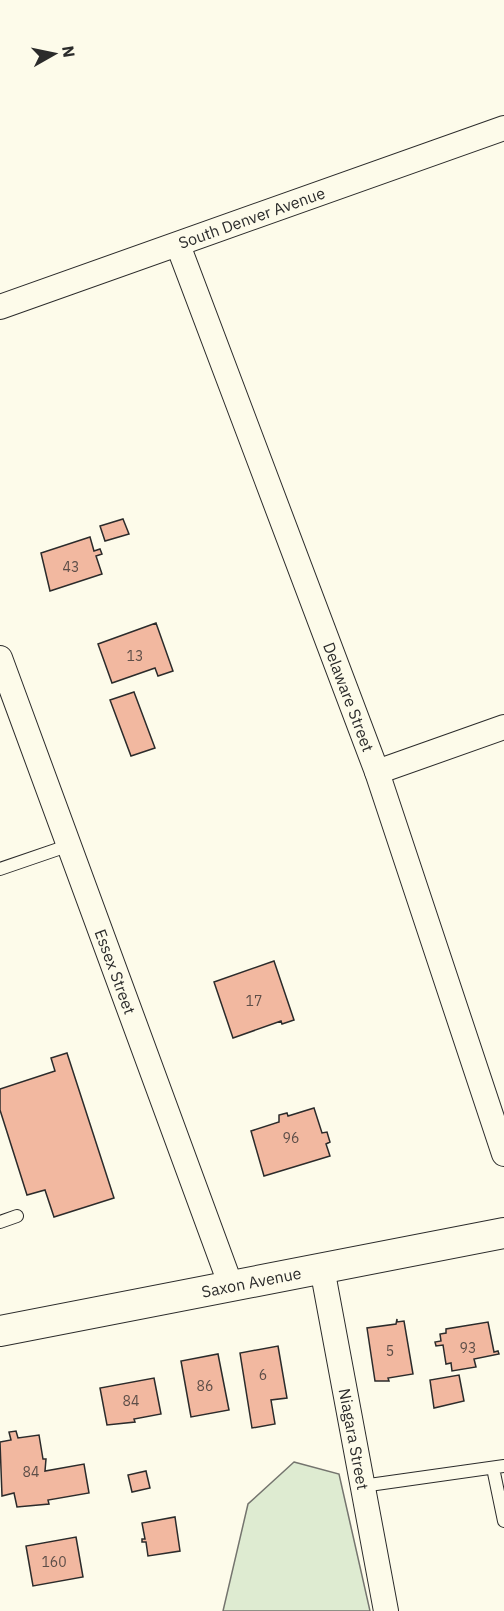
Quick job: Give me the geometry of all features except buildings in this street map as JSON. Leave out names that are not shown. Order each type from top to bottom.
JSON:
[{"type":"street","name":"South Denver Avenue","points":[[0,307],[504,128]]},
{"type":"street","name":"Delaware Street","points":[[178,245],[377,772],[504,1154]]},
{"type":"street","name":"Essex Street","points":[[0,658],[231,1286]]},
{"type":"street","points":[[377,772],[504,728]]},
{"type":"street","name":"Saxon Avenue","points":[[0,1331],[504,1233]]},
{"type":"street","name":"Niagara Street","points":[[322,1268],[386,1611]]},
{"type":"lane","points":[[0,869],[70,845]]},
{"type":"lane","points":[[0,1222],[17,1216]]},
{"type":"lane","points":[[362,1486],[499,1467],[504,1521]]},
{"type":"green space","points":[[294,1462],[339,1474],[370,1611],[223,1611],[248,1504]]}]
